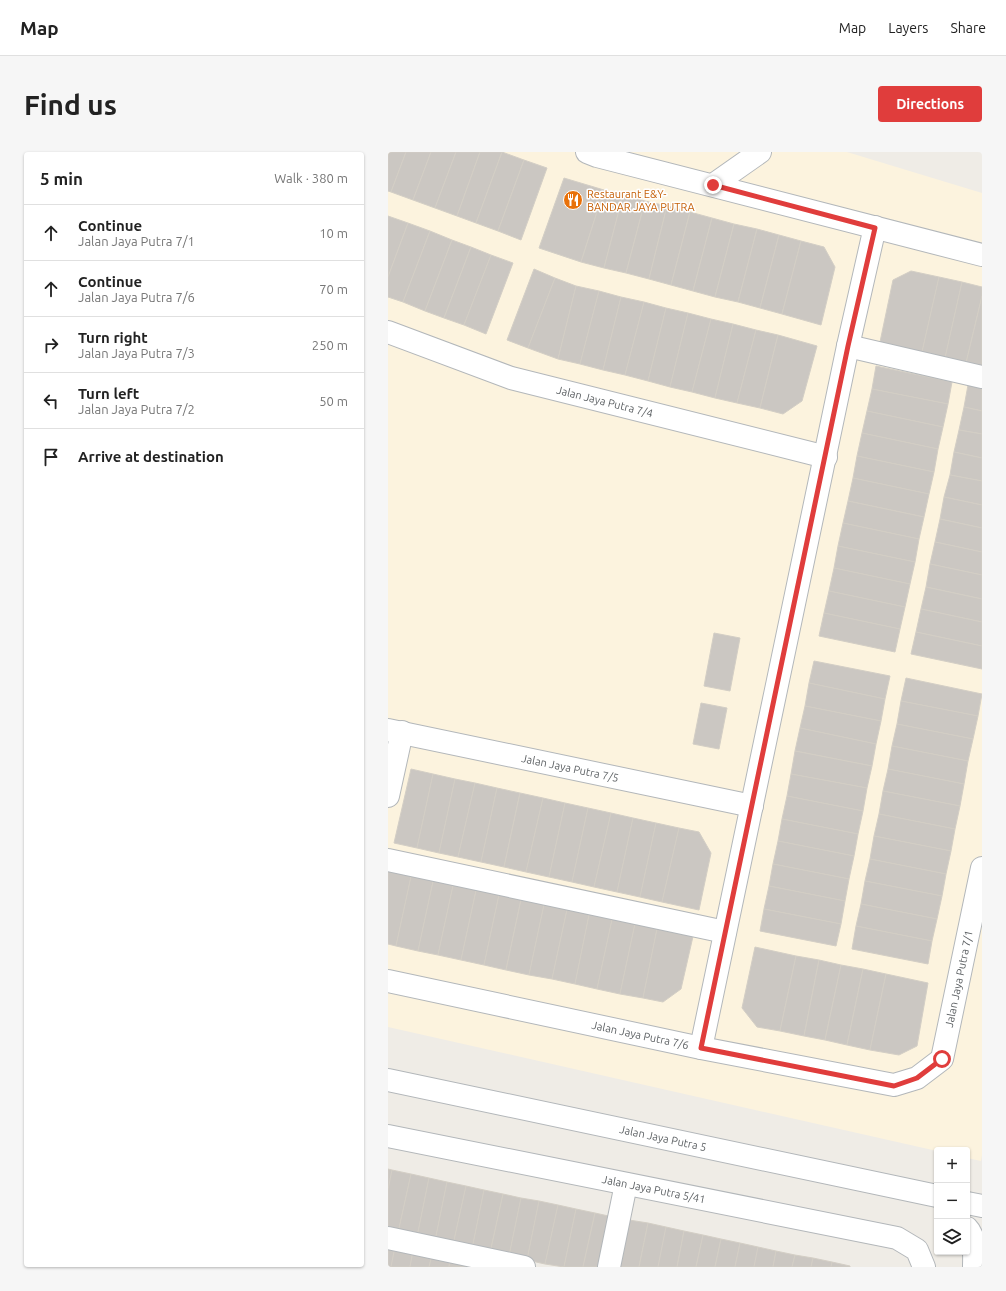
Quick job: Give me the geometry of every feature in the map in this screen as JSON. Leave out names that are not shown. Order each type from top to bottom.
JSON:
[{"type":"street","points":[[587,152],[597,156],[982,255]]},
{"type":"street","points":[[713,185],[760,152]]},
{"type":"street","points":[[701,1048],[826,457],[848,346],[875,228]]},
{"type":"street","name":"Jalan Jaya Putra 7/4","points":[[388,332],[511,378],[826,457]]},
{"type":"street","points":[[848,346],[982,377]]},
{"type":"street","points":[[388,796],[395,731]]},
{"type":"street","name":"Jalan Jaya Putra 7/5","points":[[395,731],[752,806]]},
{"type":"street","points":[[388,860],[725,932]]},
{"type":"street","name":"Jalan Jaya Putra 7/1","points":[[917,1078],[942,1059],[982,868]]},
{"type":"street","name":"Jalan Jaya Putra 7/6","points":[[388,981],[701,1048],[894,1086],[917,1078]]},
{"type":"street","name":"Jalan Jaya Putra 5","points":[[388,1080],[934,1195]]},
{"type":"street","name":"Jalan Jaya Putra 5/41","points":[[388,1136],[896,1238],[920,1258]]},
{"type":"street","points":[[872,1183],[934,1210]]},
{"type":"street","points":[[609,1267],[626,1184]]},
{"type":"street","points":[[970,1203],[982,1206]]},
{"type":"street","points":[[970,1230],[974,1244],[974,1267]]},
{"type":"street","points":[[388,1238],[524,1267]]},
{"type":"street","points":[[981,1267],[982,1261]]},
{"type":"shaded area","points":[[388,152],[847,152],[982,193],[981,1161],[970,1159],[970,1147],[934,1147],[934,1150],[388,1027]]},
{"type":"building","points":[[388,152],[406,152],[391,192],[388,191]]},
{"type":"building","points":[[406,152],[431,152],[413,200],[391,192]]},
{"type":"building","points":[[431,152],[456,152],[435,208],[413,200]]},
{"type":"building","points":[[456,152],[480,152],[457,216],[435,208]]},
{"type":"building","points":[[480,152],[502,152],[476,223],[457,216]]},
{"type":"building","points":[[502,152],[524,160],[498,231],[476,223]]},
{"type":"building","points":[[524,160],[547,168],[521,240],[498,231]]},
{"type":"building","points":[[564,178],[604,190],[581,262],[539,248]]},
{"type":"building","points":[[604,190],[623,195],[604,268],[581,262]]},
{"type":"building","points":[[623,195],[645,201],[626,273],[604,268]]},
{"type":"building","points":[[645,201],[667,206],[649,279],[626,273]]},
{"type":"building","points":[[667,206],[690,212],[671,285],[649,279]]},
{"type":"building","points":[[690,212],[712,218],[693,291],[671,285]]},
{"type":"building","points":[[388,216],[408,223],[388,277]]},
{"type":"building","points":[[712,218],[734,224],[715,297],[693,291]]},
{"type":"building","points":[[408,223],[430,231],[403,302],[388,297],[388,277]]},
{"type":"building","points":[[734,224],[757,229],[738,302],[715,297]]},
{"type":"building","points":[[757,229],[779,235],[760,308],[738,302]]},
{"type":"building","points":[[430,231],[452,240],[425,311],[403,302]]},
{"type":"building","points":[[779,235],[801,241],[782,314],[760,308]]},
{"type":"building","points":[[452,240],[471,247],[444,318],[425,311]]},
{"type":"building","points":[[801,241],[824,247],[835,267],[821,325],[782,314]]},
{"type":"building","points":[[471,247],[491,255],[464,325],[444,318]]},
{"type":"building","points":[[491,255],[513,263],[486,334],[464,325]]},
{"type":"building","points":[[534,269],[555,278],[528,348],[507,340]]},
{"type":"building","points":[[911,271],[939,277],[922,352],[880,342],[893,280]]},
{"type":"building","points":[[939,277],[962,282],[945,358],[922,352]]},
{"type":"building","points":[[555,278],[576,286],[558,359],[528,348]]},
{"type":"building","points":[[962,282],[982,287],[982,296],[966,363],[945,358]]},
{"type":"building","points":[[576,286],[599,291],[580,364],[558,359]]},
{"type":"building","points":[[599,291],[621,297],[603,370],[580,364]]},
{"type":"building","points":[[982,296],[982,366],[966,363]]},
{"type":"building","points":[[621,297],[644,302],[625,375],[603,370]]},
{"type":"building","points":[[644,302],[666,308],[648,381],[625,375]]},
{"type":"building","points":[[666,308],[688,313],[670,387],[648,381]]},
{"type":"building","points":[[688,313],[711,319],[692,392],[670,387]]},
{"type":"building","points":[[711,319],[733,324],[715,398],[692,392]]},
{"type":"building","points":[[733,324],[756,330],[737,403],[715,398]]},
{"type":"building","points":[[756,330],[778,335],[760,408],[737,403]]},
{"type":"building","points":[[778,335],[817,346],[802,401],[783,414],[760,408]]},
{"type":"building","points":[[876,366],[952,382],[948,404],[872,389]]},
{"type":"building","points":[[968,385],[982,387],[982,411],[964,407]]},
{"type":"building","points":[[872,389],[948,404],[943,427],[867,411]]},
{"type":"building","points":[[964,407],[982,411],[982,434],[959,430]]},
{"type":"building","points":[[867,411],[943,427],[938,449],[862,433]]},
{"type":"building","points":[[959,430],[982,434],[982,458],[954,452]]},
{"type":"building","points":[[862,433],[938,449],[934,472],[857,456]]},
{"type":"building","points":[[954,452],[982,458],[982,481],[950,475]]},
{"type":"building","points":[[857,456],[934,472],[929,494],[853,478]]},
{"type":"building","points":[[950,475],[982,481],[982,505],[944,497]]},
{"type":"building","points":[[853,478],[929,494],[924,517],[848,501]]},
{"type":"building","points":[[944,497],[982,505],[982,528],[940,519]]},
{"type":"building","points":[[848,501],[924,517],[919,539],[843,523]]},
{"type":"building","points":[[940,519],[982,528],[982,552],[935,542]]},
{"type":"building","points":[[843,523],[919,539],[915,562],[838,546]]},
{"type":"building","points":[[935,542],[982,552],[982,575],[930,564]]},
{"type":"building","points":[[838,546],[915,562],[910,584],[834,568]]},
{"type":"building","points":[[930,564],[982,575],[982,599],[926,587]]},
{"type":"building","points":[[834,568],[910,584],[905,607],[829,591]]},
{"type":"building","points":[[926,587],[982,599],[982,622],[921,609]]},
{"type":"building","points":[[829,591],[905,607],[900,629],[824,613]]},
{"type":"building","points":[[921,609],[982,622],[982,646],[916,632]]},
{"type":"building","points":[[824,613],[900,629],[895,652],[819,636]]},
{"type":"building","points":[[916,632],[982,646],[982,669],[911,654]]},
{"type":"building","points":[[714,633],[740,638],[730,691],[704,686]]},
{"type":"building","points":[[814,661],[890,676],[885,699],[809,683]]},
{"type":"building","points":[[906,678],[982,694],[978,716],[901,701]]},
{"type":"building","points":[[809,683],[885,699],[881,721],[805,706]]},
{"type":"building","points":[[901,701],[978,716],[973,739],[897,724]]},
{"type":"building","points":[[701,703],[727,708],[719,749],[693,744]]},
{"type":"building","points":[[805,706],[881,721],[876,744],[800,728]]},
{"type":"building","points":[[897,724],[973,739],[968,761],[892,746]]},
{"type":"building","points":[[800,728],[876,744],[872,766],[795,751]]},
{"type":"building","points":[[892,746],[968,761],[964,784],[888,769]]},
{"type":"building","points":[[795,751],[872,766],[867,788],[791,774]]},
{"type":"building","points":[[411,769],[433,774],[417,848],[394,843]]},
{"type":"building","points":[[888,769],[964,784],[960,806],[883,791]]},
{"type":"building","points":[[433,774],[455,779],[439,853],[417,848]]},
{"type":"building","points":[[791,774],[867,788],[863,811],[787,796]]},
{"type":"building","points":[[455,779],[475,783],[458,857],[439,853]]},
{"type":"building","points":[[475,783],[497,788],[481,862],[458,857]]},
{"type":"building","points":[[497,788],[520,793],[504,867],[481,862]]},
{"type":"building","points":[[883,791],[960,806],[955,829],[879,814]]},
{"type":"building","points":[[520,793],[543,798],[526,872],[504,867]]},
{"type":"building","points":[[787,796],[863,811],[858,834],[782,819]]},
{"type":"building","points":[[543,798],[565,803],[549,877],[526,872]]},
{"type":"building","points":[[565,803],[588,808],[572,882],[549,877]]},
{"type":"building","points":[[588,808],[611,813],[594,887],[572,882]]},
{"type":"building","points":[[611,813],[633,818],[617,892],[594,887]]},
{"type":"building","points":[[879,814],[955,829],[951,851],[874,836]]},
{"type":"building","points":[[633,818],[656,823],[640,897],[617,892]]},
{"type":"building","points":[[782,819],[858,834],[854,856],[778,841]]},
{"type":"building","points":[[656,823],[679,828],[662,902],[640,897]]},
{"type":"building","points":[[679,828],[699,832],[711,853],[699,910],[662,902]]},
{"type":"building","points":[[874,836],[951,851],[946,874],[870,859]]},
{"type":"building","points":[[778,841],[854,856],[849,879],[773,864]]},
{"type":"building","points":[[870,859],[946,874],[942,896],[865,881]]},
{"type":"building","points":[[773,864],[849,879],[845,901],[769,886]]},
{"type":"building","points":[[388,867],[412,872],[396,946],[388,944]]},
{"type":"building","points":[[412,872],[434,877],[418,951],[396,946]]},
{"type":"building","points":[[434,877],[454,881],[438,955],[418,951]]},
{"type":"building","points":[[454,881],[477,886],[461,960],[438,955]]},
{"type":"building","points":[[865,881],[942,896],[937,919],[861,904]]},
{"type":"building","points":[[477,886],[500,890],[484,965],[461,960]]},
{"type":"building","points":[[769,886],[845,901],[841,924],[764,909]]},
{"type":"building","points":[[500,890],[522,895],[506,970],[484,965]]},
{"type":"building","points":[[522,895],[545,900],[529,975],[506,970]]},
{"type":"building","points":[[545,900],[568,905],[552,979],[529,975]]},
{"type":"building","points":[[861,904],[937,919],[932,941],[856,926]]},
{"type":"building","points":[[568,905],[590,910],[575,984],[552,979]]},
{"type":"building","points":[[764,909],[841,924],[836,946],[760,931]]},
{"type":"building","points":[[590,910],[613,915],[597,989],[575,984]]},
{"type":"building","points":[[613,915],[636,919],[620,994],[597,989]]},
{"type":"building","points":[[636,919],[658,924],[643,998],[620,994]]},
{"type":"building","points":[[658,924],[694,932],[681,989],[663,1002],[643,998]]},
{"type":"building","points":[[856,926],[932,941],[928,964],[852,949]]},
{"type":"building","points":[[755,947],[796,956],[780,1031],[757,1027],[742,1008]]},
{"type":"building","points":[[796,956],[819,960],[804,1036],[780,1031]]},
{"type":"building","points":[[819,960],[841,965],[825,1040],[804,1036]]},
{"type":"building","points":[[841,965],[863,969],[847,1045],[825,1040]]},
{"type":"building","points":[[863,969],[886,974],[870,1050],[847,1045]]},
{"type":"building","points":[[886,974],[928,983],[917,1046],[899,1055],[870,1050]]},
{"type":"building","points":[[388,1169],[392,1170],[388,1190]]},
{"type":"building","points":[[392,1170],[411,1174],[398,1233],[388,1231],[388,1190]]},
{"type":"building","points":[[411,1174],[429,1178],[417,1237],[398,1233]]},
{"type":"building","points":[[429,1178],[447,1182],[435,1241],[417,1237]]},
{"type":"building","points":[[447,1182],[466,1186],[453,1245],[435,1241]]},
{"type":"building","points":[[466,1186],[484,1190],[472,1249],[453,1245]]},
{"type":"building","points":[[484,1190],[503,1194],[490,1253],[472,1249]]},
{"type":"building","points":[[503,1194],[521,1198],[509,1256],[490,1253]]},
{"type":"building","points":[[521,1198],[539,1201],[527,1260],[509,1256]]},
{"type":"building","points":[[539,1201],[558,1205],[545,1264],[527,1260]]},
{"type":"building","points":[[558,1205],[576,1209],[564,1267],[545,1264]]},
{"type":"building","points":[[576,1209],[595,1213],[583,1267],[564,1267]]},
{"type":"building","points":[[595,1213],[613,1217],[602,1267],[583,1267]]},
{"type":"building","points":[[629,1220],[648,1223],[639,1267],[619,1267]]},
{"type":"building","points":[[648,1223],[666,1227],[658,1267],[639,1267]]},
{"type":"building","points":[[666,1227],[684,1231],[677,1267],[658,1267]]},
{"type":"building","points":[[684,1231],[703,1235],[696,1267],[677,1267]]},
{"type":"building","points":[[703,1235],[721,1239],[715,1267],[696,1267]]},
{"type":"building","points":[[721,1239],[740,1243],[735,1267],[715,1267]]},
{"type":"building","points":[[740,1243],[758,1247],[754,1267],[735,1267]]},
{"type":"building","points":[[388,1246],[395,1247],[391,1267],[388,1267]]},
{"type":"building","points":[[395,1247],[413,1251],[410,1267],[391,1267]]},
{"type":"building","points":[[758,1247],[776,1251],[773,1267],[754,1267]]},
{"type":"building","points":[[413,1251],[432,1255],[429,1267],[410,1267]]},
{"type":"building","points":[[776,1251],[795,1255],[792,1267],[773,1267]]},
{"type":"building","points":[[432,1255],[450,1259],[449,1267],[429,1267]]},
{"type":"building","points":[[795,1255],[813,1258],[811,1267],[792,1267]]},
{"type":"building","points":[[813,1258],[832,1262],[831,1267],[811,1267]]},
{"type":"building","points":[[450,1259],[469,1263],[468,1267],[449,1267]]},
{"type":"building","points":[[832,1262],[850,1266],[850,1267],[831,1267]]},
{"type":"place","name":"Restaurant E&Y- BANDAR JAYA PUTRA","points":[[573,200]]},
{"type":"route","points":[[713,185],[875,228],[848,346],[826,457],[701,1048],[894,1086],[917,1078],[942,1059]]}]
